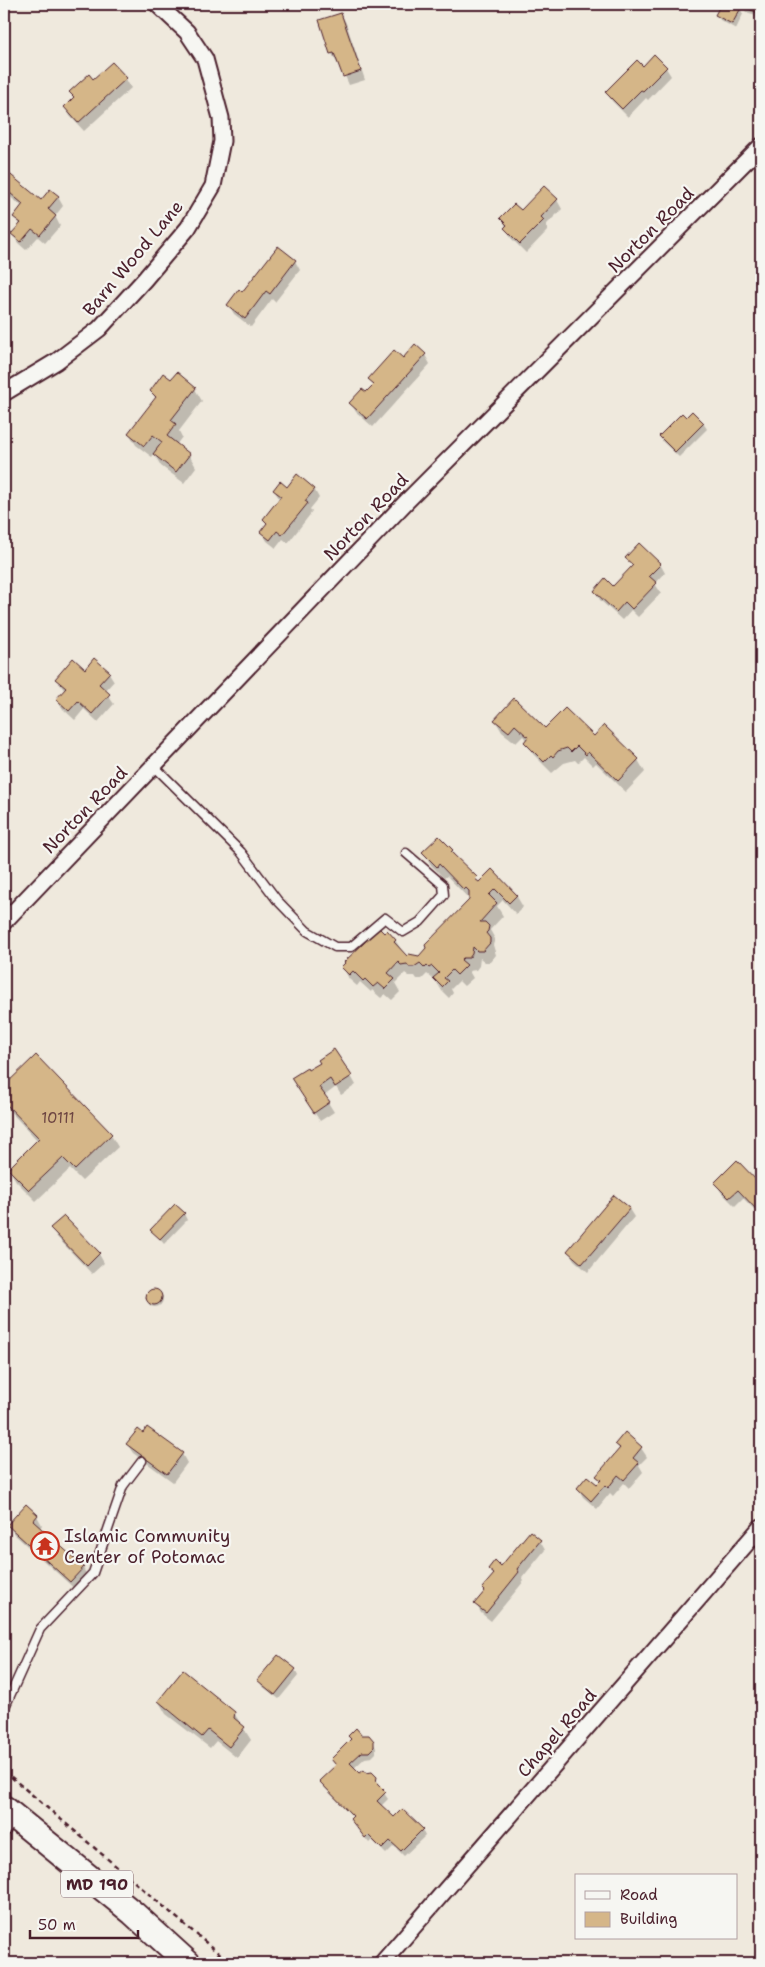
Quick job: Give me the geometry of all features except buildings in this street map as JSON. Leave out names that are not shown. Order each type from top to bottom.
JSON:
[{"type":"main road","name":"MD 190","points":[[8,1819],[132,1913],[188,1963]]},
{"type":"street","name":"Barn Wood Lane","points":[[4,393],[57,361],[99,329],[188,228],[214,186],[222,141],[220,113],[205,59],[187,32],[157,4]]},
{"type":"street","name":"Norton Road","points":[[4,922],[407,501],[761,146]]},
{"type":"street","name":"Chapel Road","points":[[382,1963],[761,1528]]},
{"type":"lane","points":[[154,766],[240,852],[277,900],[307,931],[335,947],[351,947],[385,918],[403,932],[420,922],[444,894],[443,884],[406,853]]},
{"type":"lane","points":[[4,1709],[40,1629],[93,1573],[123,1486],[142,1461]]},
{"type":"path","points":[[4,1771],[230,1963]]},
{"type":"place","name":"Islamic Community Center of Potomac","points":[[45,1546]]}]
